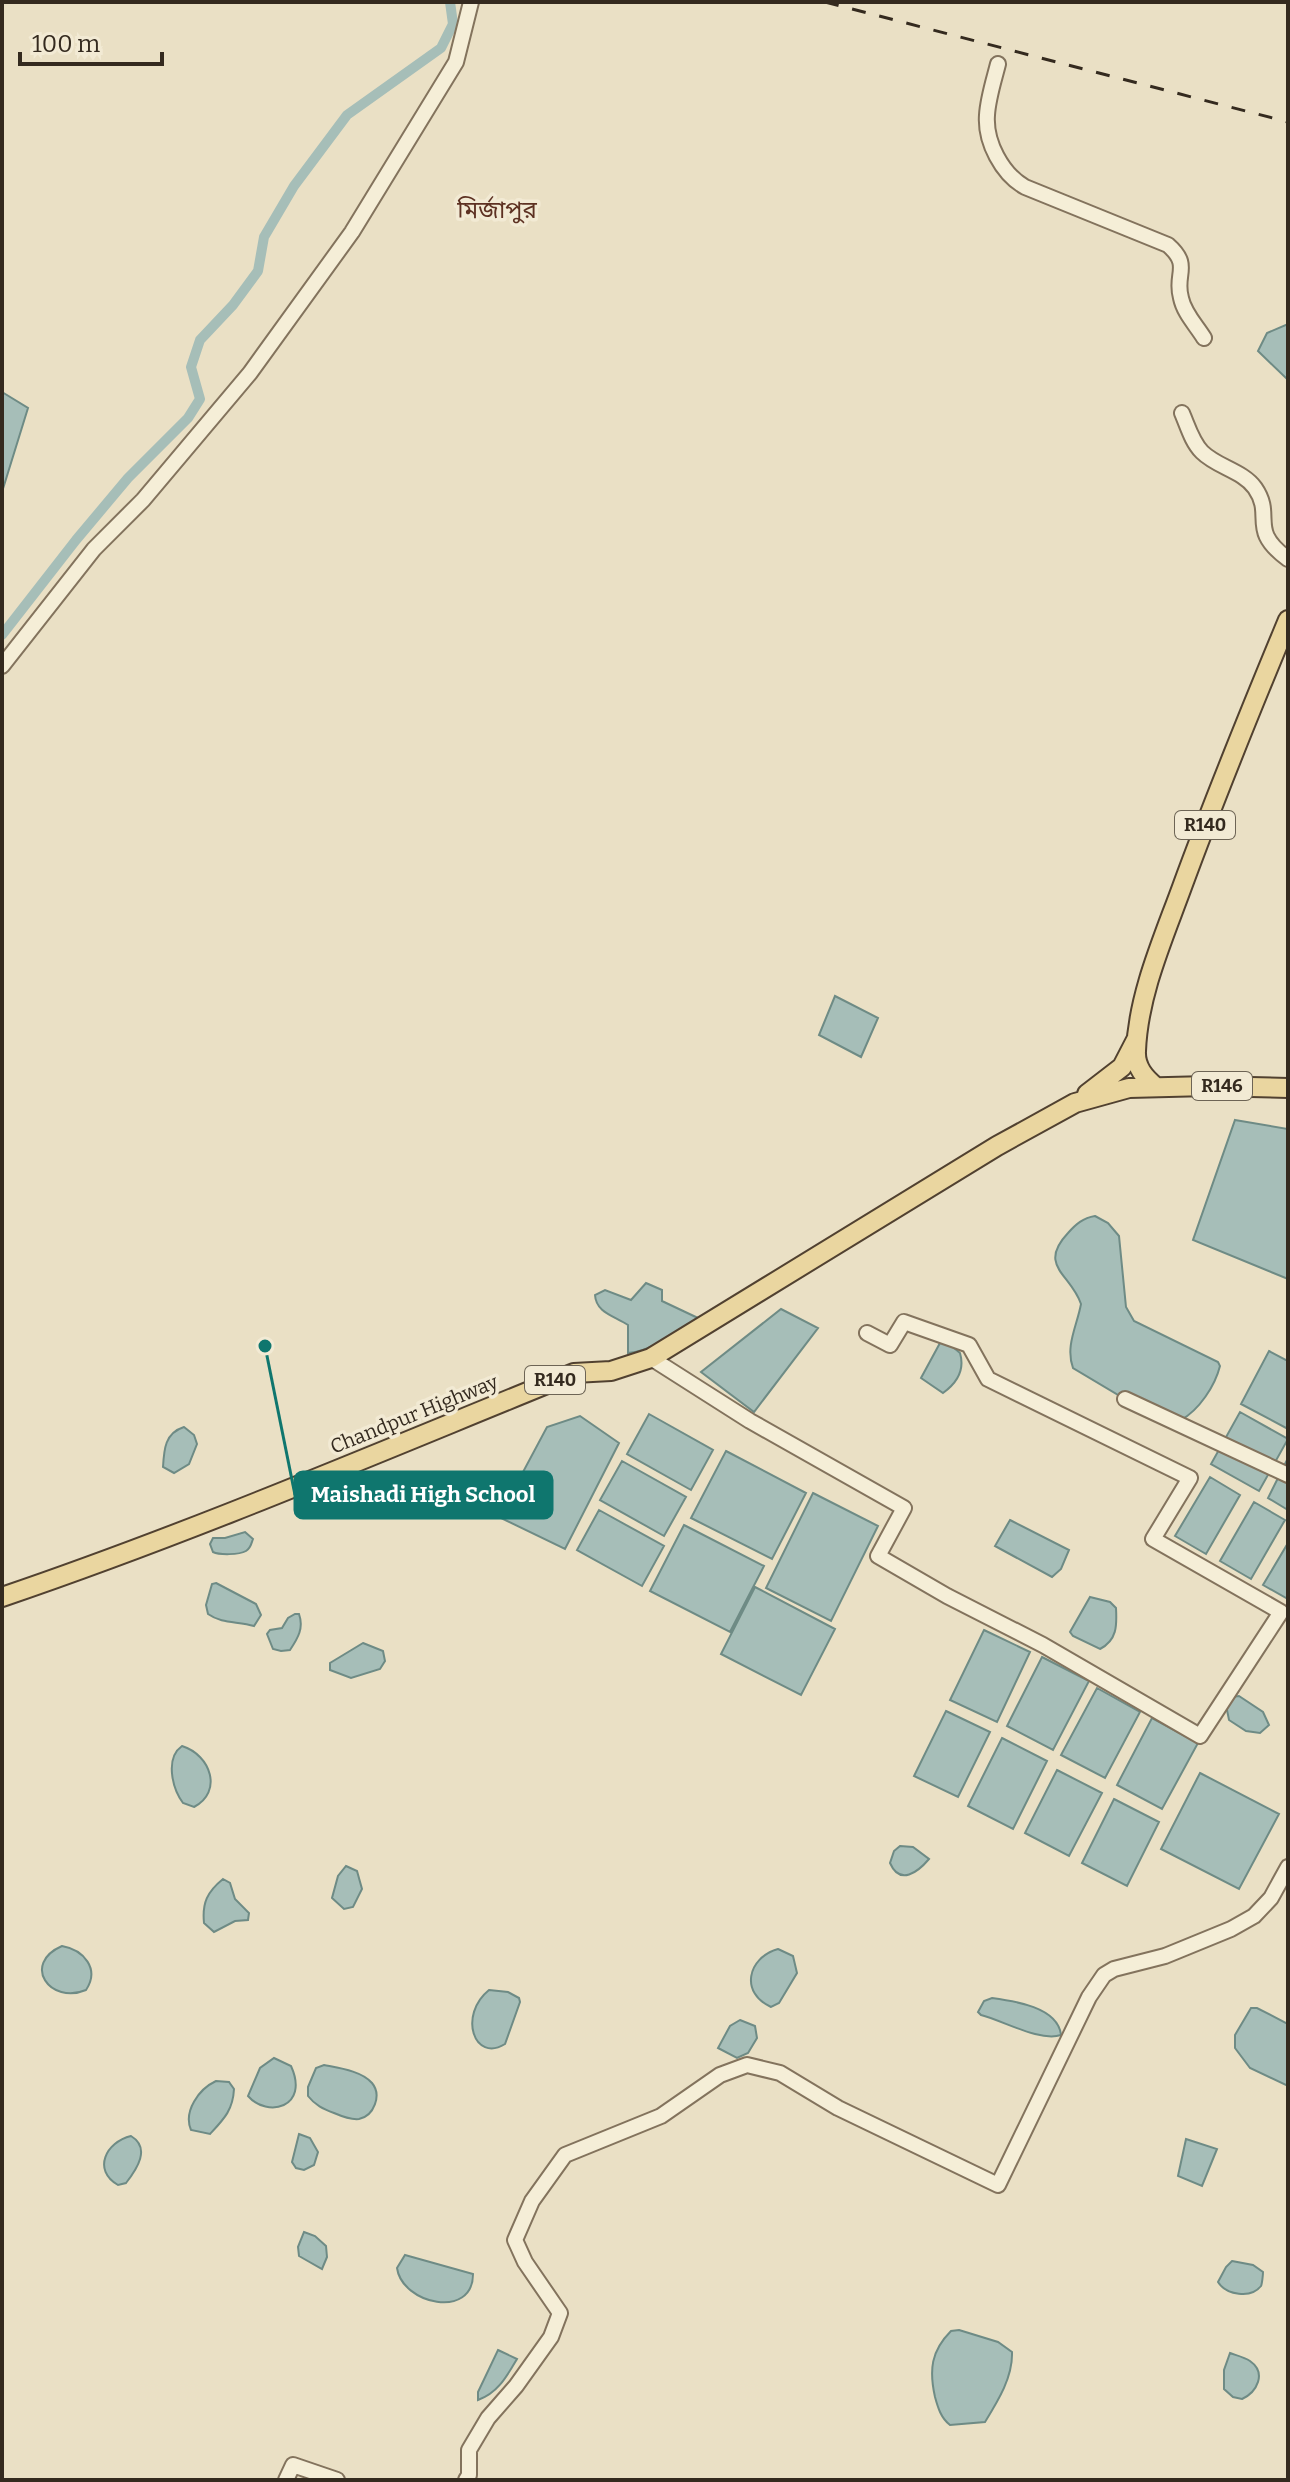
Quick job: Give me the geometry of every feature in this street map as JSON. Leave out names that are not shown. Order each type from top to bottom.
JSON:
[{"type":"main road","name":"R140","points":[[1156,1087],[1138,1067],[1136,1054],[1150,978],[1226,770],[1288,620]]},
{"type":"main road","name":"R140","points":[[1075,1103],[1122,1067],[1138,1036]]},
{"type":"main road","name":"R140","points":[[1075,1103],[1111,1092],[1156,1087]]},
{"type":"main road","name":"R146","points":[[1156,1087],[1288,1088]]},
{"type":"main road","name":"Chandpur Highway","points":[[2,1597],[239,1510],[574,1373],[611,1371],[651,1358],[997,1146],[1075,1103]]},
{"type":"street","points":[[2,666],[94,549],[143,500],[250,373],[352,232],[456,62],[471,2]]},
{"type":"street","points":[[998,64],[987,114],[988,132],[1014,181],[1168,245],[1179,255],[1182,264],[1179,294],[1183,307],[1204,338]]},
{"type":"street","points":[[1182,413],[1194,443],[1204,454],[1250,482],[1258,492],[1263,533],[1274,549],[1288,559]]},
{"type":"street","points":[[651,1358],[750,1421],[904,1508],[878,1556],[947,1596],[1043,1645],[1200,1736],[1281,1612],[1153,1539],[1190,1478],[988,1379],[969,1345],[904,1322],[890,1345],[867,1333]]},
{"type":"street","points":[[1125,1399],[1288,1475]]},
{"type":"street","points":[[466,2480],[469,2475],[469,2450],[488,2418],[516,2386],[551,2337],[560,2313],[525,2262],[515,2240],[532,2201],[565,2155],[661,2116],[720,2075],[747,2065],[780,2073],[838,2108],[998,2185],[1089,1997],[1104,1975],[1114,1969],[1165,1956],[1231,1929],[1254,1916],[1271,1898],[1288,1867]]},
{"type":"street","points":[[286,2480],[293,2465],[337,2480]]},
{"type":"water","points":[[1288,324],[1288,380],[1258,351],[1267,333]]},
{"type":"water","points":[[2,392],[28,408],[2,492]]},
{"type":"water","points":[[835,996],[878,1018],[861,1057],[819,1035]]},
{"type":"water","points":[[1235,1120],[1288,1129],[1288,1279],[1193,1240]]},
{"type":"water","points":[[1095,1216],[1108,1223],[1119,1236],[1126,1307],[1134,1321],[1218,1362],[1220,1366],[1205,1397],[1181,1420],[1125,1399],[1073,1368],[1071,1344],[1081,1304],[1059,1270],[1056,1254],[1059,1244],[1074,1227]]},
{"type":"water","points":[[646,1283],[662,1290],[662,1301],[698,1318],[655,1345],[628,1353],[628,1325],[602,1310],[595,1295],[605,1290],[631,1300]]},
{"type":"water","points":[[781,1309],[818,1328],[754,1412],[701,1372]]},
{"type":"water","points":[[947,1342],[960,1353],[961,1370],[943,1393],[921,1378],[940,1343]]},
{"type":"water","points":[[1269,1351],[1288,1361],[1288,1429],[1241,1404]]},
{"type":"water","points":[[1240,1412],[1288,1439],[1259,1491],[1211,1464]]},
{"type":"water","points":[[649,1414],[713,1450],[691,1490],[627,1454]]},
{"type":"water","points":[[580,1416],[619,1443],[565,1549],[499,1517],[547,1427]]},
{"type":"water","points":[[184,1427],[194,1435],[197,1444],[189,1464],[174,1473],[163,1467],[165,1448],[173,1433]]},
{"type":"water","points":[[726,1451],[806,1493],[772,1559],[691,1518]]},
{"type":"water","points":[[1288,1458],[1288,1510],[1268,1498]]},
{"type":"water","points":[[622,1461],[686,1497],[664,1536],[600,1500]]},
{"type":"water","points":[[1210,1477],[1240,1495],[1206,1554],[1175,1536]]},
{"type":"water","points":[[813,1493],[878,1526],[831,1621],[766,1588]]},
{"type":"water","points":[[1254,1502],[1285,1520],[1251,1579],[1220,1561]]},
{"type":"water","points":[[599,1510],[664,1546],[642,1586],[577,1550]]},
{"type":"water","points":[[1010,1520],[1069,1550],[1061,1569],[1052,1577],[995,1546]]},
{"type":"water","points":[[684,1525],[764,1566],[730,1632],[650,1591]]},
{"type":"water","points":[[245,1532],[253,1539],[246,1551],[229,1554],[213,1552],[210,1544],[213,1538]]},
{"type":"water","points":[[1288,1543],[1288,1599],[1263,1585]]},
{"type":"water","points":[[216,1583],[256,1604],[261,1615],[254,1626],[224,1621],[208,1614],[206,1605],[212,1584]]},
{"type":"water","points":[[755,1587],[835,1629],[801,1695],[721,1654]]},
{"type":"water","points":[[1090,1597],[1110,1602],[1116,1608],[1115,1632],[1100,1649],[1070,1632]]},
{"type":"water","points":[[299,1614],[301,1624],[293,1646],[290,1650],[273,1649],[267,1634],[270,1630],[282,1628],[288,1618]]},
{"type":"water","points":[[984,1630],[1030,1652],[997,1722],[950,1700]]},
{"type":"water","points":[[363,1643],[383,1651],[385,1661],[380,1669],[351,1678],[330,1670],[330,1663]]},
{"type":"water","points":[[1042,1657],[1089,1681],[1053,1750],[1007,1726]]},
{"type":"water","points":[[1097,1688],[1140,1712],[1105,1778],[1061,1755]]},
{"type":"water","points":[[1239,1696],[1263,1712],[1269,1725],[1260,1733],[1246,1731],[1229,1720],[1226,1705],[1232,1697]]},
{"type":"water","points":[[946,1711],[990,1732],[958,1797],[914,1776]]},
{"type":"water","points":[[1152,1718],[1198,1743],[1162,1809],[1117,1785]]},
{"type":"water","points":[[1002,1738],[1047,1761],[1013,1829],[968,1806]]},
{"type":"water","points":[[182,1746],[200,1757],[210,1774],[208,1792],[194,1807],[183,1803],[173,1782],[173,1758]]},
{"type":"water","points":[[1057,1770],[1102,1793],[1069,1856],[1025,1833]]},
{"type":"water","points":[[1200,1773],[1279,1814],[1239,1889],[1161,1849]]},
{"type":"water","points":[[1114,1799],[1159,1822],[1127,1886],[1082,1863]]},
{"type":"water","points":[[900,1846],[913,1847],[929,1859],[914,1872],[899,1874],[890,1863],[894,1851]]},
{"type":"water","points":[[346,1866],[357,1871],[362,1889],[353,1907],[344,1909],[332,1898],[338,1876]]},
{"type":"water","points":[[223,1879],[230,1883],[235,1899],[249,1913],[248,1920],[235,1921],[214,1932],[204,1923],[204,1910],[209,1893]]},
{"type":"water","points":[[62,1946],[77,1952],[88,1962],[91,1975],[86,1990],[61,1992],[45,1980],[43,1963]]},
{"type":"water","points":[[778,1949],[793,1956],[797,1973],[779,2003],[771,2007],[755,1993],[751,1976],[759,1960]]},
{"type":"water","points":[[489,1990],[508,1992],[519,1998],[520,2002],[505,2044],[494,2048],[478,2042],[472,2023],[480,2000]]},
{"type":"water","points":[[992,1998],[1044,2012],[1058,2025],[1061,2035],[1043,2036],[981,2015],[978,2012],[984,2001]]},
{"type":"water","points":[[1251,2008],[1288,2024],[1288,2086],[1250,2068],[1235,2048],[1235,2035]]},
{"type":"water","points":[[740,2020],[755,2026],[757,2038],[748,2053],[737,2058],[718,2048],[730,2026]]},
{"type":"water","points":[[274,2058],[291,2066],[295,2080],[291,2100],[275,2107],[256,2103],[248,2096],[260,2068]]},
{"type":"water","points":[[324,2065],[356,2073],[372,2083],[376,2099],[369,2114],[359,2119],[349,2118],[323,2108],[308,2096],[308,2087],[316,2068]]},
{"type":"water","points":[[216,2081],[229,2082],[234,2089],[230,2109],[210,2134],[191,2130],[189,2115],[194,2101]]},
{"type":"water","points":[[299,2134],[310,2138],[318,2152],[314,2165],[304,2170],[296,2168],[292,2162]]},
{"type":"water","points":[[131,2136],[140,2146],[140,2159],[126,2183],[118,2185],[106,2172],[105,2157],[115,2144]]},
{"type":"water","points":[[1186,2139],[1217,2149],[1202,2186],[1178,2176]]},
{"type":"water","points":[[304,2232],[315,2236],[326,2246],[327,2257],[322,2269],[299,2256],[298,2247]]},
{"type":"water","points":[[405,2255],[473,2274],[470,2288],[462,2298],[450,2302],[423,2298],[411,2291],[402,2280],[397,2268]]},
{"type":"water","points":[[1232,2261],[1253,2265],[1263,2272],[1261,2286],[1257,2290],[1239,2294],[1227,2290],[1218,2282]]},
{"type":"water","points":[[959,2330],[998,2342],[1012,2352],[1007,2380],[985,2422],[950,2425],[936,2401],[933,2361],[944,2338],[951,2331]]},
{"type":"water","points":[[498,2350],[517,2359],[506,2378],[478,2400],[478,2392]]},
{"type":"water","points":[[1230,2353],[1250,2361],[1258,2371],[1256,2387],[1242,2399],[1233,2397],[1224,2389],[1224,2370]]},
{"type":"waterway","points":[[2,635],[128,478],[188,418],[200,399],[191,367],[200,340],[233,305],[258,271],[264,237],[294,186],[347,115],[441,48],[453,24],[450,2]]},
{"type":"railway","points":[[825,2],[1288,122]]},
{"type":"place","name":"Maishadi High School","points":[[265,1346]]},
{"type":"district","name":"মির্জাপুর","points":[[497,210]]}]
